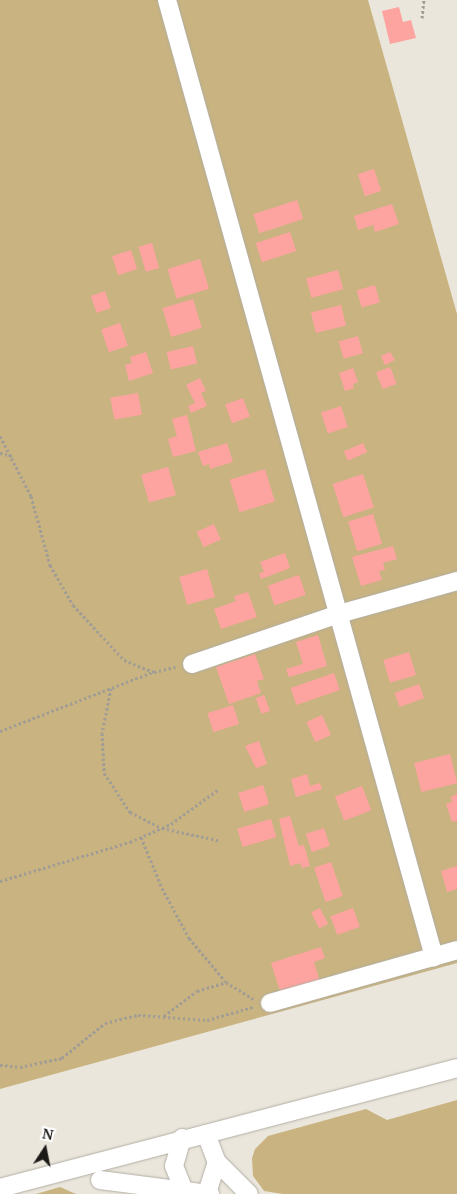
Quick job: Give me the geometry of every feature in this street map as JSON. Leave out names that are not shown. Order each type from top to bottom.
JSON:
[{"type":"street","points":[[167,0],[434,957]]},
{"type":"street","points":[[192,664],[338,614],[457,581]]},
{"type":"street","points":[[266,1004],[457,950]]},
{"type":"street","points":[[0,1188],[182,1138],[206,1134],[457,1068]]},
{"type":"street","points":[[206,1134],[217,1162],[250,1194]]},
{"type":"street","points":[[182,1138],[174,1166],[184,1191]]},
{"type":"street","points":[[104,1159],[99,1187],[209,1194],[217,1162]]},
{"type":"path","points":[[422,18],[424,0]]},
{"type":"path","points":[[0,436],[13,456],[31,496],[50,565],[73,605],[124,660],[154,672]]},
{"type":"path","points":[[0,454],[13,456]]},
{"type":"path","points":[[0,731],[154,672],[192,664]]},
{"type":"path","points":[[111,688],[102,733],[104,773],[130,812],[162,828],[221,841]]},
{"type":"path","points":[[0,881],[141,837],[162,828],[219,789]]},
{"type":"path","points":[[141,837],[162,888],[189,938],[226,982],[266,1004]]},
{"type":"path","points":[[164,1017],[197,991],[226,982]]},
{"type":"path","points":[[0,1065],[20,1067],[62,1058],[105,1023],[138,1015],[207,1020],[266,1004]]},
{"type":"shaded area","points":[[0,0],[368,0],[457,314],[457,963],[0,1089]]},
{"type":"shaded area","points":[[457,1100],[457,1194],[283,1194],[264,1191],[253,1176],[252,1158],[255,1149],[268,1136],[366,1109],[387,1120]]},
{"type":"shaded area","points":[[60,1187],[76,1194],[36,1194]]},
{"type":"building","points":[[399,7],[403,22],[411,20],[416,38],[390,44],[382,11]]},
{"type":"building","points":[[374,169],[381,191],[365,196],[358,174]]},
{"type":"building","points":[[297,200],[303,219],[259,233],[253,214]]},
{"type":"building","points":[[392,204],[399,224],[375,232],[373,225],[358,230],[354,216]]},
{"type":"building","points":[[290,232],[296,251],[262,262],[256,243]]},
{"type":"building","points":[[152,243],[159,268],[146,272],[139,247]]},
{"type":"building","points":[[131,250],[137,269],[118,275],[112,256]]},
{"type":"building","points":[[200,259],[209,289],[177,299],[167,269]]},
{"type":"building","points":[[338,270],[343,289],[311,298],[306,279]]},
{"type":"building","points":[[375,285],[380,302],[362,308],[357,290]]},
{"type":"building","points":[[105,291],[111,308],[97,313],[91,296]]},
{"type":"building","points":[[193,299],[202,328],[171,337],[162,308]]},
{"type":"building","points":[[341,305],[346,325],[316,333],[311,312]]},
{"type":"building","points":[[120,323],[128,346],[109,352],[101,330]]},
{"type":"building","points":[[358,336],[363,353],[344,359],[339,342]]},
{"type":"building","points":[[193,346],[197,364],[171,370],[167,352]]},
{"type":"building","points":[[146,352],[153,373],[129,381],[125,365],[132,363],[130,357]]},
{"type":"building","points":[[390,352],[395,360],[385,365],[381,356]]},
{"type":"building","points":[[390,367],[397,384],[383,389],[376,373]]},
{"type":"building","points":[[353,368],[358,382],[353,384],[354,388],[345,391],[339,373]]},
{"type":"building","points":[[200,378],[206,391],[201,393],[207,406],[191,413],[188,406],[195,403],[186,385]]},
{"type":"building","points":[[138,393],[142,415],[114,420],[110,398]]},
{"type":"building","points":[[243,398],[250,417],[232,423],[225,404]]},
{"type":"building","points":[[341,406],[348,427],[328,433],[321,412]]},
{"type":"building","points":[[187,415],[196,451],[173,457],[168,439],[177,436],[172,419]]},
{"type":"building","points":[[227,443],[233,462],[210,469],[209,464],[203,466],[198,452]]},
{"type":"building","points":[[363,443],[367,452],[348,461],[344,452]]},
{"type":"building","points":[[168,467],[176,495],[149,503],[141,475]]},
{"type":"building","points":[[265,469],[275,502],[240,512],[230,480]]},
{"type":"building","points":[[363,474],[374,507],[343,517],[333,484]]},
{"type":"building","points":[[373,514],[382,544],[357,551],[348,522]]},
{"type":"building","points":[[214,524],[221,540],[204,547],[197,532]]},
{"type":"building","points":[[393,546],[397,559],[383,563],[385,570],[379,571],[382,580],[361,586],[352,557]]},
{"type":"building","points":[[285,553],[290,568],[261,579],[259,573],[264,572],[260,562]]},
{"type":"building","points":[[207,569],[215,597],[187,605],[179,577]]},
{"type":"building","points":[[299,575],[306,595],[275,606],[268,586]]},
{"type":"building","points":[[248,592],[257,617],[221,629],[214,609],[236,601],[234,596]]},
{"type":"building","points":[[318,635],[327,666],[289,677],[286,669],[303,664],[296,642]]},
{"type":"building","points":[[409,652],[416,675],[390,683],[383,660]]},
{"type":"building","points":[[255,654],[264,679],[257,681],[261,693],[229,704],[216,667]]},
{"type":"building","points":[[334,673],[340,690],[296,705],[291,688]]},
{"type":"building","points":[[419,684],[424,698],[400,707],[395,693]]},
{"type":"building","points":[[264,695],[270,711],[262,714],[256,698]]},
{"type":"building","points":[[233,705],[239,724],[214,732],[207,713]]},
{"type":"building","points":[[322,715],[331,735],[315,742],[306,722]]},
{"type":"building","points":[[259,741],[267,764],[256,768],[245,746]]},
{"type":"building","points":[[450,754],[457,783],[421,792],[414,763]]},
{"type":"building","points":[[307,774],[310,786],[320,783],[322,789],[296,797],[291,779]]},
{"type":"building","points":[[263,785],[269,804],[244,812],[238,793]]},
{"type":"building","points":[[362,786],[371,810],[344,821],[335,796]]},
{"type":"building","points":[[457,794],[457,821],[452,822],[446,804],[452,802],[451,797]]},
{"type":"building","points":[[290,816],[299,846],[304,845],[310,866],[302,868],[300,863],[290,866],[279,819]]},
{"type":"building","points":[[271,819],[276,837],[243,847],[237,829]]},
{"type":"building","points":[[324,828],[330,846],[312,852],[306,834]]},
{"type":"building","points":[[331,862],[343,896],[326,902],[314,868]]},
{"type":"building","points":[[457,866],[457,889],[447,892],[441,871]]},
{"type":"building","points":[[320,908],[328,924],[319,929],[311,913]]},
{"type":"building","points":[[353,908],[360,927],[337,935],[330,916]]},
{"type":"building","points":[[321,947],[325,958],[314,962],[320,982],[281,994],[271,963]]}]
